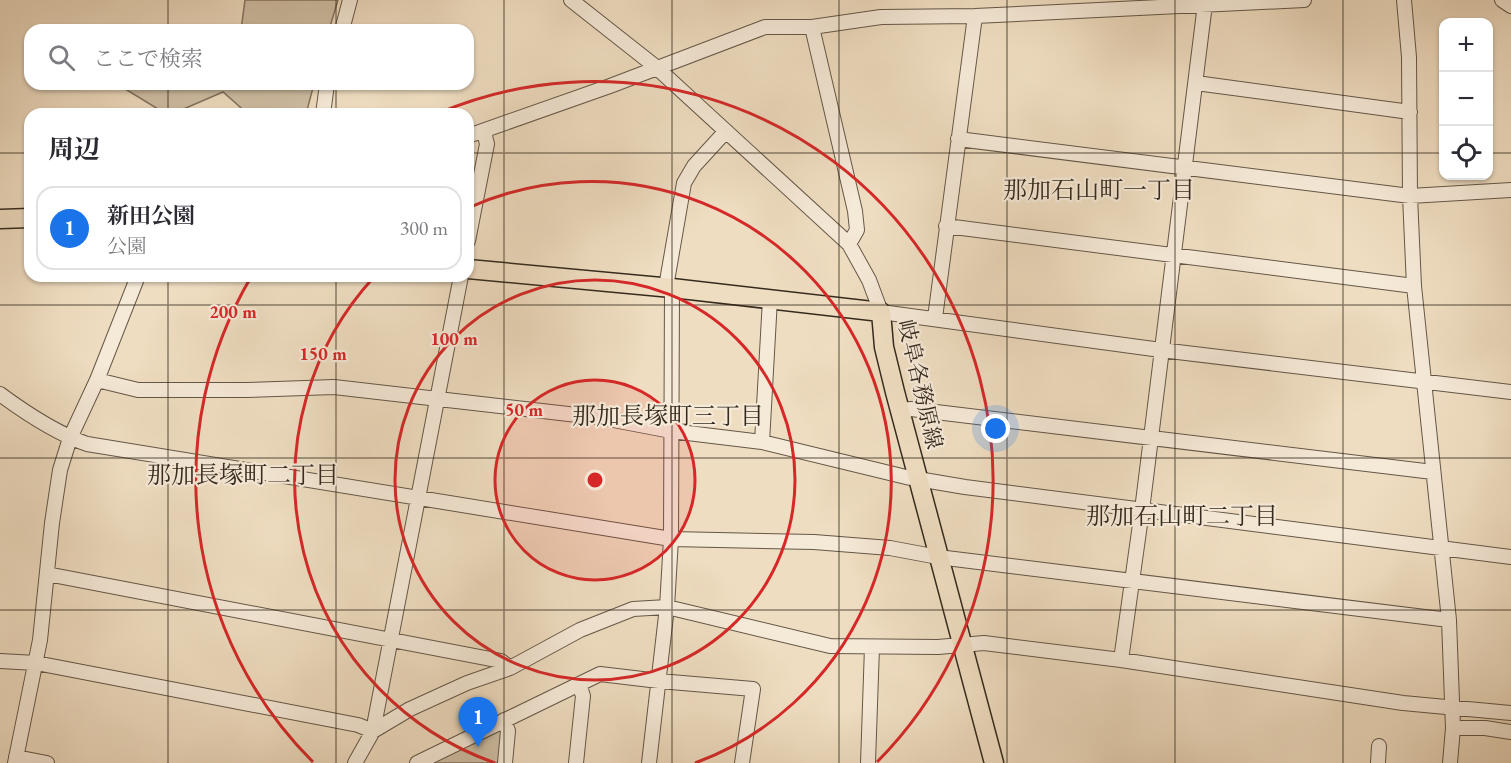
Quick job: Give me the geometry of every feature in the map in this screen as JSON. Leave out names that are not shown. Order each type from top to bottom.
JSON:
[{"type":"main road","points":[[0,219],[24,218]]},
{"type":"main road","name":"岐阜各務原線","points":[[474,270],[669,287],[881,312],[884,347],[994,763]]},
{"type":"street","points":[[344,24],[350,0]]},
{"type":"street","points":[[570,0],[656,67],[849,244],[869,280],[881,312],[1161,350],[1511,392]]},
{"type":"street","points":[[474,134],[765,27],[812,27],[881,17],[975,16],[1304,0]]},
{"type":"street","points":[[1404,0],[1409,57],[1410,196],[1414,286],[1449,620],[1452,673],[1450,763]]},
{"type":"street","points":[[1502,0],[1511,6]]},
{"type":"street","points":[[1121,660],[1205,4]]},
{"type":"street","points":[[935,318],[975,16]]},
{"type":"street","points":[[812,27],[855,211],[857,230],[849,244]]},
{"type":"street","points":[[1196,83],[1410,112]]},
{"type":"street","points":[[324,108],[326,90]]},
{"type":"street","points":[[649,763],[667,608],[671,539],[669,287],[684,183],[694,166],[726,131]]},
{"type":"street","points":[[474,210],[487,144],[484,132]]},
{"type":"street","points":[[958,139],[1410,196],[1511,190]]},
{"type":"street","points":[[946,226],[1414,286]]},
{"type":"street","points":[[47,763],[15,760],[36,663],[60,470],[70,438],[97,380],[136,282]]},
{"type":"street","points":[[355,763],[373,731],[460,282]]},
{"type":"street","points":[[762,442],[770,299]]},
{"type":"street","points":[[97,380],[138,390],[334,387],[603,418],[671,431],[762,442],[919,480],[1511,557]]},
{"type":"street","points":[[0,394],[21,410],[70,438],[87,444],[418,496],[671,539],[814,542],[890,548],[1132,581],[1449,620]]},
{"type":"street","points":[[900,410],[911,409],[1433,472]]},
{"type":"street","points":[[47,574],[501,661],[510,668]]},
{"type":"street","points":[[373,731],[420,705],[468,683],[510,668],[580,630],[633,609],[667,608],[830,646],[938,647],[984,643],[1121,660],[1403,703],[1511,713]]},
{"type":"street","points":[[868,763],[872,647]]},
{"type":"street","points":[[0,661],[36,663],[358,725],[373,731]]},
{"type":"street","points":[[417,763],[600,674],[753,688],[742,763]]},
{"type":"street","points":[[576,763],[583,696],[579,684]]},
{"type":"street","points":[[504,720],[508,731],[505,763]]},
{"type":"street","points":[[1452,728],[1485,728],[1511,732]]},
{"type":"street","points":[[1378,763],[1379,746]]},
{"type":"shaded area","points":[[245,0],[338,0],[331,24],[242,24]]},
{"type":"shaded area","points":[[127,90],[312,90],[308,108],[241,108],[223,92],[186,108],[156,108]]},
{"type":"shaded area","points":[[504,720],[505,763],[417,763]]},
{"type":"place","name":"新田公園","points":[[478,747]]},
{"type":"district","name":"那加石山町一丁目","points":[[1099,190]]},
{"type":"district","name":"那加長塚町三丁目","points":[[668,416]]},
{"type":"district","name":"那加長塚町二丁目","points":[[243,475]]},
{"type":"district","name":"那加石山町二丁目","points":[[1182,516]]}]
